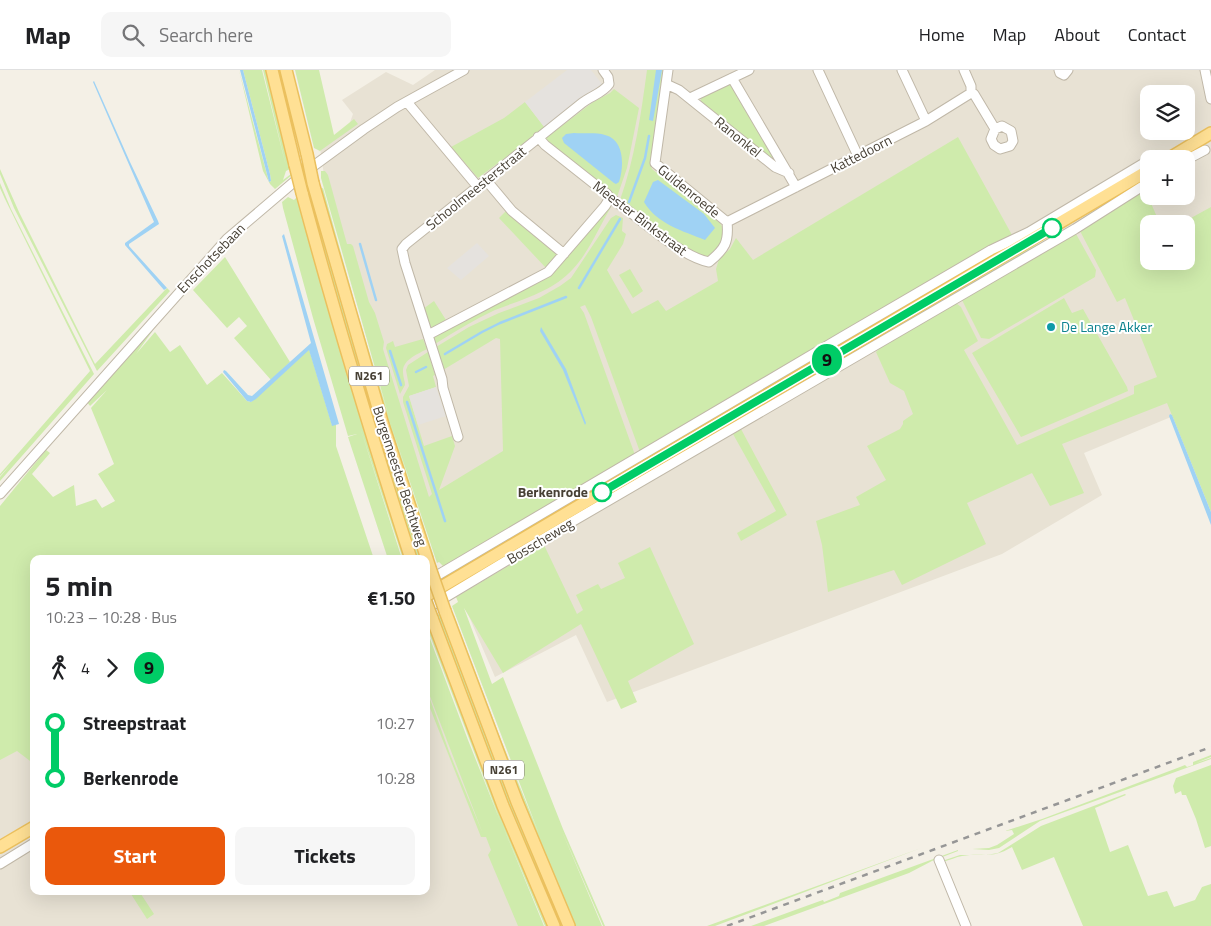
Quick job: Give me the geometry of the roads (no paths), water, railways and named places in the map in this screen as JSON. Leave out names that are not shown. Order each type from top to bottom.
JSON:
[{"type":"main road","name":"Burgemeester Bechtweg","points":[[272,70],[327,287],[410,555]]},
{"type":"main road","name":"Burgemeester Bechtweg","points":[[286,70],[314,183],[383,425],[426,555]]},
{"type":"main road","points":[[1182,150],[1211,133]]},
{"type":"main road","name":"Bosscheweg","points":[[430,594],[651,469],[848,348],[1072,223],[1140,176]]},
{"type":"main road","name":"Burgemeester Bechtweg","points":[[430,568],[517,802],[569,926]]},
{"type":"main road","name":"N261","points":[[430,617],[503,806],[554,926]]},
{"type":"main road","points":[[0,847],[30,829]]},
{"type":"street","name":"Enschotsebaan","points":[[0,494],[227,239],[308,170],[364,129],[464,70]]},
{"type":"street","name":"Guldenroede","points":[[668,70],[655,163],[727,222]]},
{"type":"street","points":[[690,98],[749,70]]},
{"type":"street","points":[[818,70],[858,156]]},
{"type":"street","points":[[902,70],[926,121]]},
{"type":"street","points":[[964,70],[972,86],[971,93],[974,94],[996,129]]},
{"type":"street","points":[[1059,70],[1064,75],[1068,70]]},
{"type":"street","points":[[1205,70],[1211,99]]},
{"type":"street","name":"Schoolmeesterstraat","points":[[428,335],[402,249],[538,137],[589,98],[605,90],[609,84],[606,73]]},
{"type":"street","name":"Ranonkel","points":[[732,78],[796,188]]},
{"type":"street","name":"Ranonkel","points":[[666,84],[690,98],[775,167],[789,173]]},
{"type":"street","name":"Kattedoorn","points":[[727,222],[926,121],[971,93]]},
{"type":"street","points":[[407,102],[478,187]]},
{"type":"street","name":"Meester Binkstraat","points":[[538,137],[545,145],[610,198],[683,251],[702,260],[709,262],[725,245],[728,237],[727,222]]},
{"type":"street","points":[[1195,155],[1205,150]]},
{"type":"street","name":"Bosscheweg","points":[[430,580],[991,250],[1029,232],[1140,165]]},
{"type":"street","points":[[486,180],[512,212],[564,254]]},
{"type":"street","name":"Bosscheweg","points":[[430,613],[651,469],[1072,223],[1140,187]]},
{"type":"street","points":[[458,438],[428,335],[551,269],[610,198]]},
{"type":"street","points":[[842,337],[848,348]]},
{"type":"street","points":[[643,454],[651,469]]},
{"type":"street","points":[[0,864],[30,845]]},
{"type":"street","points":[[939,860],[966,926]]},
{"type":"water","points":[[240,70],[243,70],[270,174],[271,181],[269,182]]},
{"type":"water","points":[[656,70],[662,70],[653,121],[649,120]]},
{"type":"water","points":[[94,81],[159,224],[129,244],[129,246],[167,288],[164,290],[125,245],[125,243],[154,222]]},
{"type":"water","points":[[566,134],[601,134],[612,138],[616,142],[620,148],[622,162],[619,182],[614,183],[564,143],[562,138]]},
{"type":"water","points":[[658,180],[704,214],[715,228],[705,240],[671,226],[649,210],[644,202],[653,182]]},
{"type":"water","points":[[284,234],[339,424],[332,426],[309,350],[251,402],[247,401],[223,372],[224,370],[226,371],[248,395],[252,396],[311,343],[282,236]]},
{"type":"water","points":[[541,327],[566,369],[586,423],[585,425],[563,370],[540,331]]},
{"type":"water","points":[[1170,414],[1211,512],[1211,525],[1169,416]]},
{"type":"waterway","points":[[629,202],[645,158],[649,136]]},
{"type":"waterway","points":[[579,288],[620,219]]},
{"type":"waterway","points":[[360,244],[376,300]]},
{"type":"waterway","points":[[445,354],[500,323],[566,297]]},
{"type":"waterway","points":[[390,351],[401,385]]},
{"type":"waterway","points":[[416,372],[426,367]]},
{"type":"waterway","points":[[407,402],[445,521]]},
{"type":"railway","points":[[727,926],[1211,747]]},
{"type":"place","name":"De Lange Akker","points":[[1051,327]]},
{"type":"place","name":"Berkenrode","points":[[602,492]]}]
